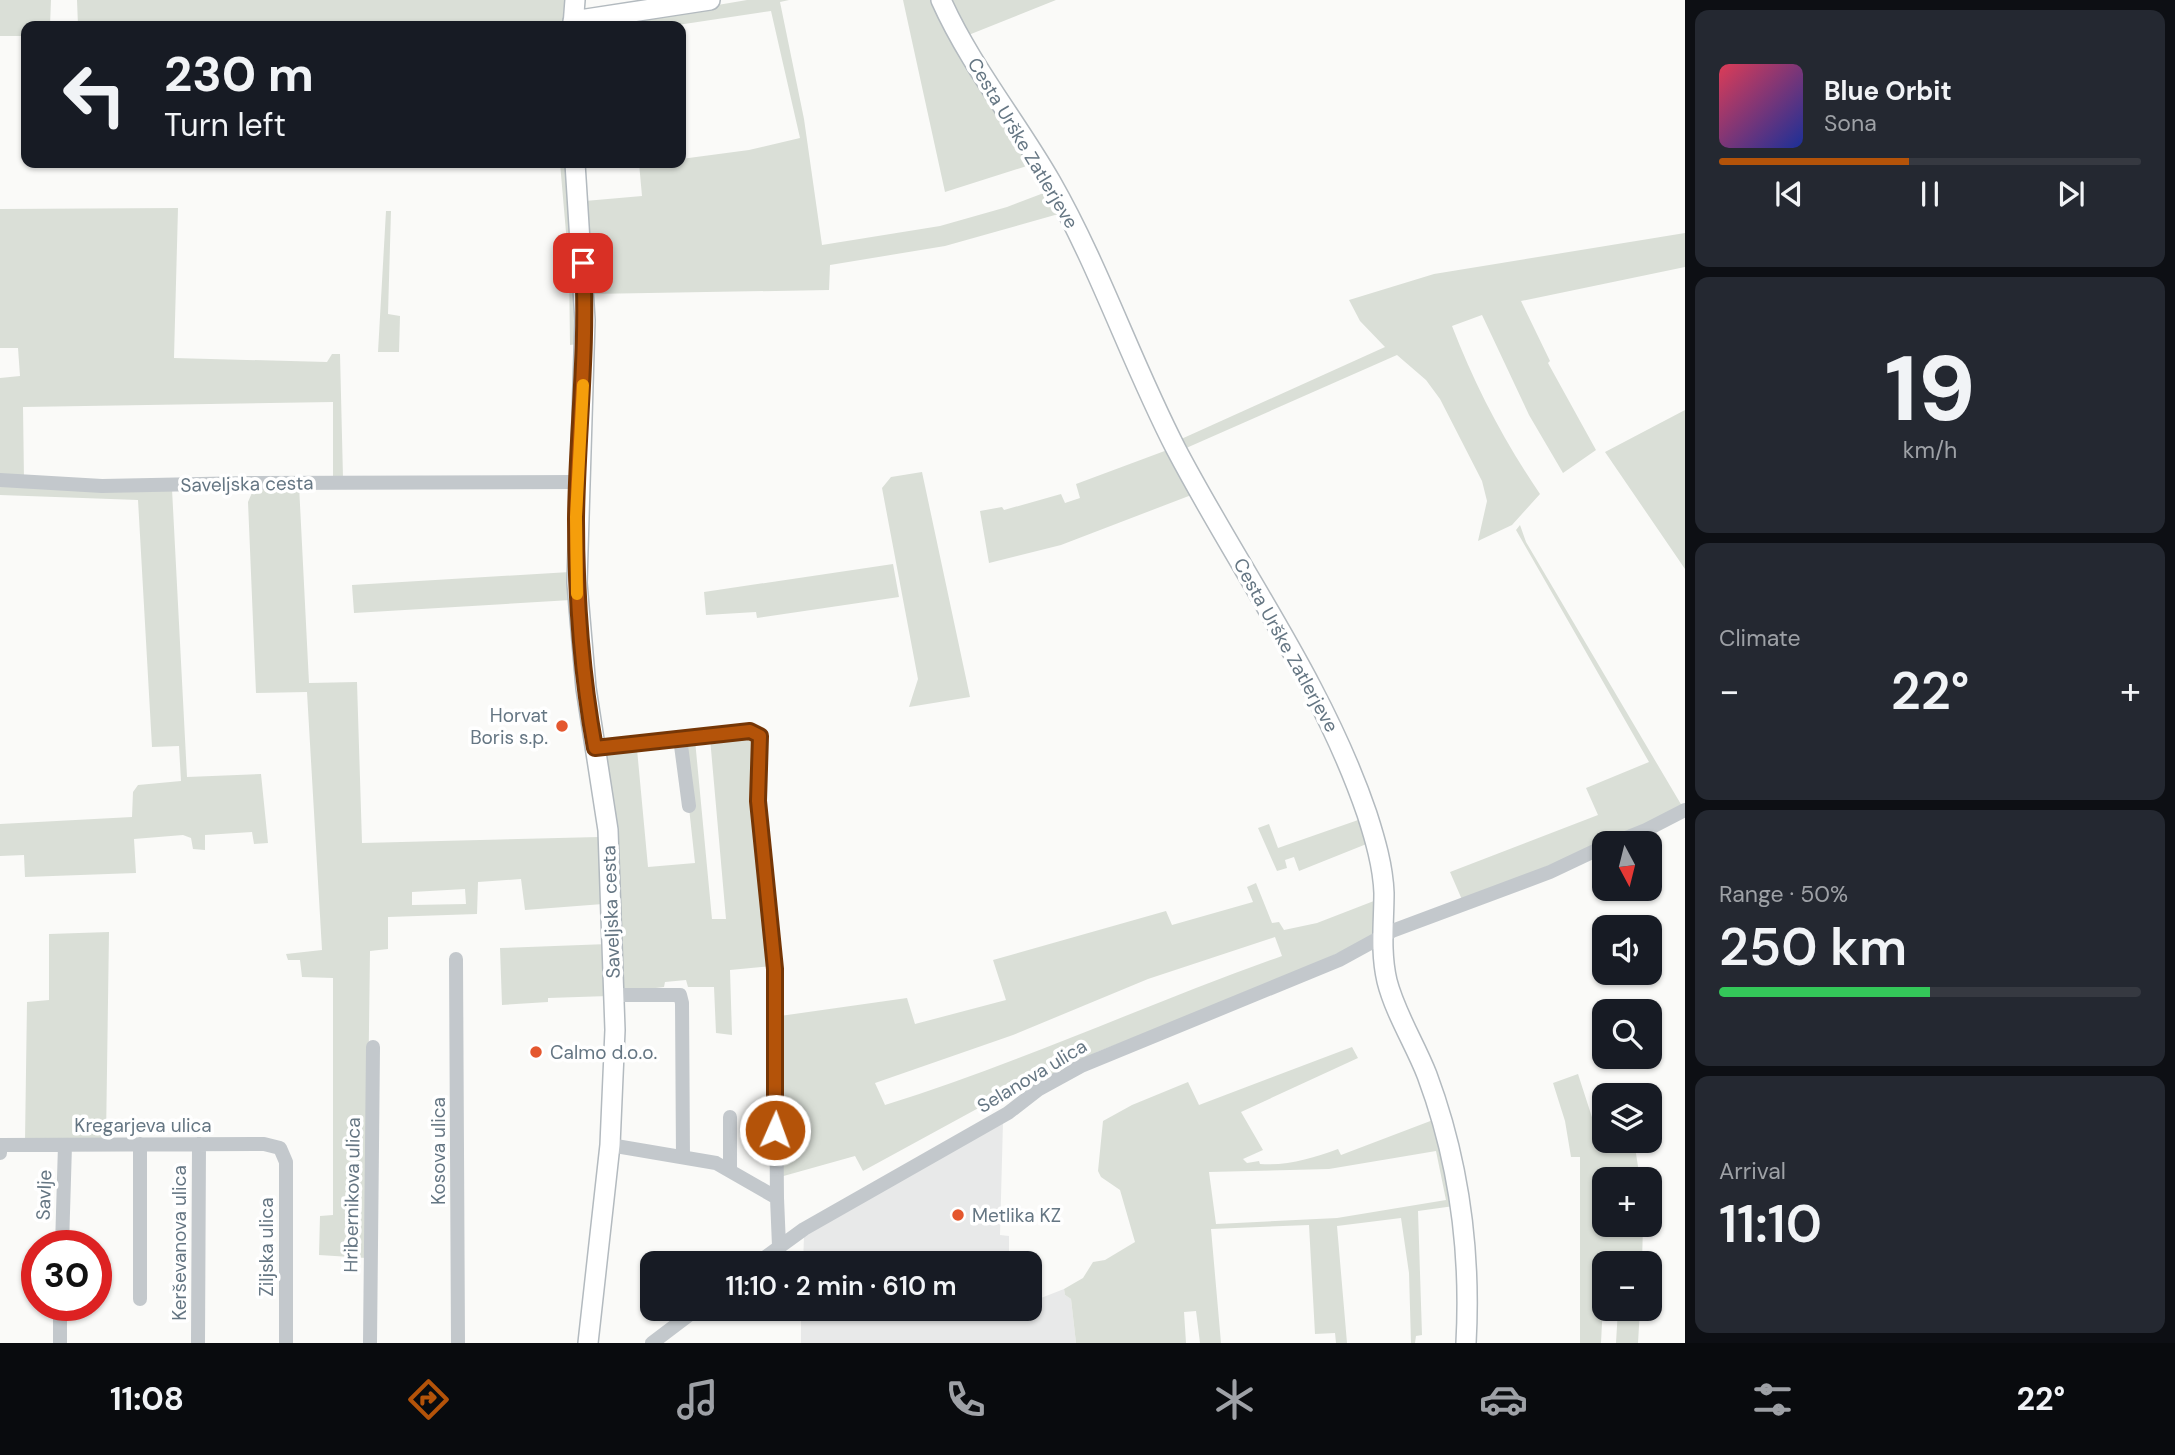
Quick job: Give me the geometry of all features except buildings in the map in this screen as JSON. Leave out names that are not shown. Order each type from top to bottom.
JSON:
[{"type":"street","points":[[573,21],[575,0]]},
{"type":"street","points":[[590,21],[710,0]]},
{"type":"street","name":"Cesta Urške Zatlerjeve","points":[[941,0],[965,47],[1022,134],[1072,220],[1127,348],[1176,449],[1321,702],[1358,788],[1375,842],[1384,891],[1382,937],[1387,980],[1428,1079],[1459,1193],[1466,1253],[1466,1343]]},
{"type":"street","name":"Saveljska cesta","points":[[575,168],[585,320],[578,482],[578,610],[608,830],[615,995],[610,1144],[588,1343]]},
{"type":"street","name":"Saveljska cesta","points":[[0,480],[102,486],[250,482],[578,482]]},
{"type":"street","points":[[595,748],[750,731],[760,736],[758,801],[775,969],[779,1246]]},
{"type":"street","points":[[680,738],[688,806]]},
{"type":"street","points":[[1644,831],[1685,810]]},
{"type":"street","name":"Selanova ulica","points":[[773,1251],[1008,1113],[1040,1089],[1081,1066],[1339,960],[1382,937],[1550,872],[1592,852]]},
{"type":"street","name":"Kosova ulica","points":[[456,959],[458,1343]]},
{"type":"street","points":[[615,995],[680,995],[683,1150]]},
{"type":"street","name":"Hribernikova ulica","points":[[370,1343],[373,1047]]},
{"type":"street","points":[[730,1116],[730,1170]]},
{"type":"street","name":"Kregarjeva ulica","points":[[0,1153],[0,1145],[65,1144],[272,1145],[283,1152]]},
{"type":"street","name":"Savlje","points":[[62,1230],[65,1144]]},
{"type":"street","name":"Kerševanova ulica","points":[[140,1144],[140,1299]]},
{"type":"street","name":"Kerševanova ulica","points":[[198,1343],[199,1144]]},
{"type":"street","points":[[610,1144],[683,1150],[730,1170],[777,1198]]},
{"type":"street","name":"Ziljska ulica","points":[[283,1152],[286,1162],[286,1343]]},
{"type":"street","points":[[60,1321],[60,1343]]},
{"type":"street","points":[[652,1343],[680,1321]]},
{"type":"shaded area","points":[[0,0],[51,0],[50,21],[21,21],[21,36],[0,36]]},
{"type":"shaded area","points":[[77,0],[568,0],[566,21],[78,21]]},
{"type":"shaded area","points":[[747,0],[789,0],[780,2],[804,119],[822,245],[940,226],[1007,207],[1049,191],[1062,213],[945,246],[830,265],[829,290],[591,294],[585,201],[642,196],[639,168],[686,168],[686,158],[749,150],[800,138],[771,11],[686,24],[686,21],[623,21]]},
{"type":"shaded area","points":[[903,0],[933,0],[1033,164],[945,192]]},
{"type":"shaded area","points":[[947,0],[1056,0],[966,36]]},
{"type":"shaded area","points":[[560,168],[568,168],[578,344],[570,345],[569,267]]},
{"type":"shaded area","points":[[178,208],[174,358],[327,362],[332,354],[340,354],[343,478],[333,479],[333,402],[23,407],[24,480],[0,476],[0,378],[20,376],[18,348],[0,348],[0,209]]},
{"type":"shaded area","points":[[386,211],[391,211],[388,314],[400,316],[399,352],[378,352]]},
{"type":"shaded area","points":[[1685,233],[1685,267],[1521,301],[1550,361],[1548,363],[1596,450],[1563,473],[1529,415],[1482,315],[1452,326],[1491,413],[1540,494],[1512,525],[1478,541],[1487,501],[1482,481],[1440,399],[1426,380],[1397,355],[1184,449],[1179,440],[1385,347],[1360,321],[1349,300],[1434,274]]},
{"type":"shaded area","points":[[1685,410],[1685,569],[1605,452]]},
{"type":"shaded area","points":[[1170,449],[1194,494],[1061,545],[989,563],[980,511],[1002,507],[1004,510],[1061,494],[1065,503],[1080,498],[1076,484]]},
{"type":"shaded area","points":[[922,472],[970,697],[909,707],[918,679],[882,488],[891,477]]},
{"type":"shaded area","points":[[0,484],[172,489],[187,777],[261,774],[268,843],[254,844],[252,832],[205,835],[205,850],[193,849],[191,838],[183,835],[134,839],[136,873],[25,877],[24,855],[0,856],[0,824],[132,817],[133,792],[138,785],[181,781],[179,746],[152,747],[138,500],[0,495]]},
{"type":"shaded area","points":[[299,485],[309,683],[357,682],[362,843],[599,837],[603,904],[525,910],[521,879],[478,882],[477,914],[388,917],[388,949],[370,951],[366,1258],[319,1255],[320,1216],[333,1215],[333,978],[302,977],[300,960],[288,960],[286,954],[322,950],[307,692],[256,693],[248,502],[254,488]],"holes":[[[465,889],[466,904],[412,905],[412,892]]]},
{"type":"shaded area","points":[[1520,525],[1526,542],[1682,806],[1630,831],[1592,831],[1592,847],[1463,902],[1450,872],[1598,815],[1586,788],[1649,762],[1516,530]]},
{"type":"shaded area","points":[[893,564],[899,597],[757,618],[756,612],[706,615],[704,592]]},
{"type":"shaded area","points":[[570,572],[571,600],[354,613],[352,585]]},
{"type":"shaded area","points":[[756,736],[772,966],[730,970],[732,1035],[716,1033],[714,987],[688,987],[686,980],[665,982],[664,987],[623,992],[604,752],[637,749],[648,867],[695,863],[682,743],[695,740],[712,919],[726,919],[710,738]]},
{"type":"shaded area","points":[[1361,819],[1369,843],[1299,871],[1294,857],[1285,860],[1287,868],[1277,871],[1258,828],[1269,824],[1278,848]]},
{"type":"shaded area","points":[[1256,883],[1272,923],[1279,922],[1284,930],[1317,923],[1379,899],[1374,932],[1366,940],[1269,985],[1097,1052],[1024,1092],[1017,1087],[863,1171],[855,1156],[780,1177],[780,1016],[907,998],[915,1024],[1006,1000],[993,960],[1166,911],[1172,925],[1253,902],[1247,887]],"holes":[[[1275,937],[1282,956],[985,1071],[885,1105],[875,1083],[1013,1035],[1148,979]]]},
{"type":"shaded area","points":[[109,932],[106,1140],[25,1141],[27,1002],[49,1000],[49,934]]},
{"type":"shaded area","points":[[608,944],[609,996],[548,998],[548,1002],[502,1005],[500,948]]},
{"type":"shaded area","points":[[1352,1047],[1358,1058],[1241,1112],[1263,1150],[1243,1159],[1247,1163],[1290,1163],[1338,1149],[1341,1155],[1433,1120],[1454,1206],[1418,1211],[1422,1335],[1416,1336],[1415,1343],[1411,1343],[1409,1273],[1401,1218],[1337,1226],[1347,1343],[1336,1343],[1335,1333],[1315,1334],[1309,1225],[1211,1229],[1221,1343],[1200,1343],[1196,1311],[1184,1312],[1186,1343],[1076,1343],[1071,1299],[1065,1295],[1064,1289],[1083,1278],[1093,1262],[1105,1260],[1135,1242],[1120,1190],[1101,1177],[1098,1171],[1103,1121],[1132,1105],[1188,1082],[1199,1105]],"holes":[[[1436,1151],[1446,1200],[1337,1218],[1216,1224],[1209,1172],[1329,1169]]]},
{"type":"shaded area","points":[[1578,1074],[1592,1117],[1592,1153],[1636,1153],[1638,1167],[1592,1167],[1592,1237],[1643,1237],[1642,1251],[1592,1251],[1592,1321],[1602,1321],[1601,1343],[1580,1343],[1580,1157],[1571,1157],[1565,1121],[1553,1083]]},
{"type":"shaded area","points":[[1003,1122],[1000,1235],[1009,1236],[1009,1251],[803,1251],[804,1236]]},
{"type":"shaded area","points":[[1064,1289],[1065,1295],[1071,1299],[1076,1343],[801,1343],[801,1321],[1042,1321],[1042,1298]]},
{"type":"shaded area","points":[[1617,1321],[1639,1321],[1638,1343],[1616,1343]]},
{"type":"slow traffic","points":[[577,594],[576,517],[583,385]]},
{"type":"place","name":"Horvat Boris s.p.","points":[[562,726]]},
{"type":"place","name":"Calmo d.o.o.","points":[[536,1052]]},
{"type":"place","name":"Metlika KZ","points":[[958,1215]]},
{"type":"route","points":[[583,263],[585,320],[576,517],[577,583],[580,646],[595,748],[750,731],[757,732],[760,736],[758,801],[775,969],[775,1130]]}]
